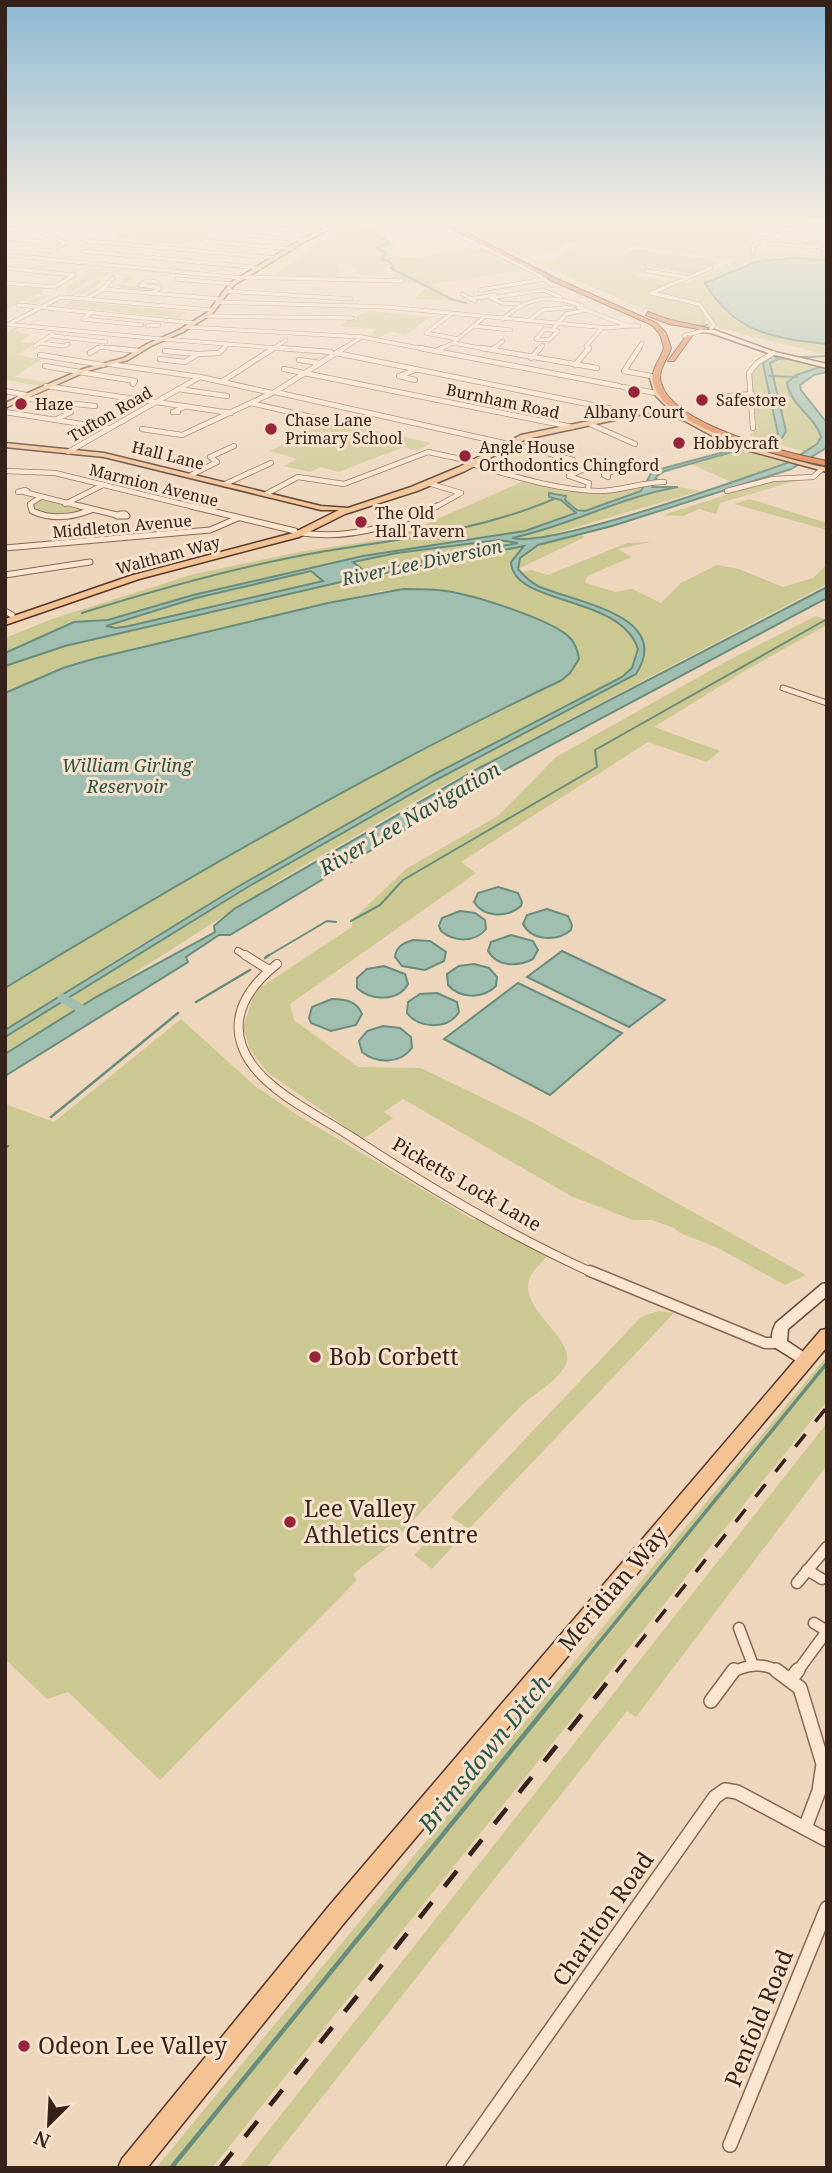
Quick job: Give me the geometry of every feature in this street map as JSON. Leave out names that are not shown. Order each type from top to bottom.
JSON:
[{"type":"highway","points":[[654,325],[663,333],[668,347],[656,379],[662,394],[691,418],[729,435],[826,466]]},
{"type":"highway","points":[[661,325],[668,331],[674,344],[664,376],[669,394],[691,413],[729,435]]},
{"type":"highway","points":[[686,325],[707,329]]},
{"type":"highway","points":[[671,359],[687,337]]},
{"type":"highway","points":[[651,376],[668,347]]},
{"type":"main road","points":[[5,406],[79,372],[126,359],[189,325]]},
{"type":"main road","points":[[651,376],[659,398],[681,418]]},
{"type":"main road","points":[[652,409],[659,398]]},
{"type":"main road","points":[[334,511],[366,505],[428,483],[474,463],[509,443],[652,409],[669,408],[694,424]]},
{"type":"main road","points":[[652,409],[806,465],[826,466]]},
{"type":"main road","name":"Hall Lane","points":[[5,445],[104,455],[334,511]]},
{"type":"main road","name":"Waltham Way","points":[[7,616],[182,562],[299,532],[334,511]]},
{"type":"main road","name":"Meridian Way","points":[[131,2168],[337,1914],[827,1335]]},
{"type":"street","points":[[23,325],[334,353],[638,414]]},
{"type":"street","points":[[193,325],[362,337],[621,386],[659,398]]},
{"type":"street","points":[[324,333],[329,325]]},
{"type":"street","points":[[435,325],[426,333],[458,340]]},
{"type":"street","points":[[507,334],[516,325]]},
{"type":"street","points":[[553,329],[555,325]]},
{"type":"street","points":[[579,325],[602,328],[639,326]]},
{"type":"street","points":[[687,337],[713,325]]},
{"type":"street","points":[[436,351],[458,340],[474,326],[511,330]]},
{"type":"street","points":[[575,365],[590,349],[586,346],[602,328]]},
{"type":"street","points":[[62,329],[37,345],[64,346]]},
{"type":"street","points":[[545,329],[553,329],[558,331],[549,340],[536,339],[545,329]]},
{"type":"street","points":[[707,329],[773,353],[825,366]]},
{"type":"street","points":[[139,337],[144,334]]},
{"type":"street","points":[[53,336],[106,342]]},
{"type":"street","points":[[142,429],[182,435],[273,393],[360,338]]},
{"type":"street","points":[[223,382],[286,340]]},
{"type":"street","points":[[492,350],[503,341]]},
{"type":"street","points":[[453,343],[597,368]]},
{"type":"street","points":[[642,343],[624,371],[651,376]]},
{"type":"street","points":[[165,351],[198,354],[219,352],[228,344]]},
{"type":"street","points":[[531,358],[543,345]]},
{"type":"street","points":[[90,353],[100,348],[139,351]]},
{"type":"street","points":[[753,428],[749,373],[757,363],[773,353]]},
{"type":"street","points":[[160,359],[185,362],[198,354]]},
{"type":"street","points":[[40,355],[200,377],[509,443],[573,460]]},
{"type":"street","points":[[299,360],[320,363]]},
{"type":"street","points":[[45,366],[135,381],[133,384]]},
{"type":"street","name":"Burnham Road","points":[[284,369],[572,428]]},
{"type":"street","points":[[415,380],[398,376],[418,369]]},
{"type":"street","name":"Tufton Road","points":[[70,451],[200,377]]},
{"type":"street","points":[[46,386],[231,412]]},
{"type":"street","points":[[178,389],[227,396]]},
{"type":"street","points":[[5,391],[24,397],[95,406]]},
{"type":"street","points":[[729,396],[752,394]]},
{"type":"street","points":[[251,403],[324,420]]},
{"type":"street","points":[[177,412],[173,412],[186,406]]},
{"type":"street","points":[[5,412],[107,428]]},
{"type":"street","points":[[55,420],[71,412]]},
{"type":"street","points":[[590,424],[635,444]]},
{"type":"street","points":[[191,475],[217,462],[211,457],[234,446]]},
{"type":"street","points":[[419,450],[542,482],[588,489],[618,489],[646,482],[664,482]]},
{"type":"street","points":[[266,494],[302,476],[344,484],[428,452]]},
{"type":"street","points":[[225,484],[271,463]]},
{"type":"street","points":[[727,491],[773,479],[813,479],[826,466]]},
{"type":"street","points":[[588,489],[590,483],[569,476],[584,469],[608,475],[616,470]]},
{"type":"street","name":"Marmion Avenue","points":[[5,471],[51,472],[322,537],[374,531],[461,494],[428,483]]},
{"type":"street","points":[[65,504],[103,485]]},
{"type":"street","points":[[24,492],[39,498],[117,515]]},
{"type":"street","points":[[39,498],[30,504],[33,512],[45,516],[65,518],[91,510]]},
{"type":"street","name":"Middleton Avenue","points":[[5,548],[210,530],[238,517]]},
{"type":"street","points":[[5,575],[90,562]]},
{"type":"street","points":[[783,688],[827,702]]},
{"type":"street","name":"Picketts Lock Lane","points":[[238,951],[273,967],[247,994],[240,1010],[238,1027],[248,1058],[271,1084],[374,1152],[540,1248],[608,1281],[765,1343],[779,1343],[806,1361]]},
{"type":"street","points":[[779,1343],[781,1327],[827,1288]]},
{"type":"street","points":[[797,1583],[827,1547]]},
{"type":"street","points":[[807,1570],[822,1579]]},
{"type":"street","points":[[791,1679],[827,1631],[814,1623]]},
{"type":"street","points":[[739,1628],[753,1665]]},
{"type":"street","points":[[711,1701],[734,1670],[753,1665],[767,1665],[791,1679],[800,1688],[825,1758],[805,1828]]},
{"type":"street","name":"Charlton Road","points":[[453,2168],[715,1797],[725,1790],[737,1792],[827,1840]]},
{"type":"street","name":"Penfold Road","points":[[730,2145],[827,1908]]},
{"type":"shaded area","points":[[419,325],[406,335],[391,332],[376,339],[369,337],[376,329],[341,326]]},
{"type":"shaded area","points":[[716,325],[746,325],[791,338],[827,344],[827,355]]},
{"type":"shaded area","points":[[20,327],[14,331],[31,335],[20,342],[36,343],[17,355],[42,359],[14,377],[47,382],[40,386],[5,380],[5,332]]},
{"type":"shaded area","points":[[769,355],[763,364],[779,432],[766,440],[750,435],[757,429],[751,371]]},
{"type":"shaded area","points":[[789,359],[822,366],[788,377],[792,378],[787,383],[789,391],[814,423],[821,437],[818,444],[805,452],[772,442],[786,431],[772,377],[787,377],[771,376],[769,366],[772,361]]},
{"type":"shaded area","points":[[329,420],[431,443],[417,451],[404,447],[338,472],[321,467],[310,472],[284,466],[297,459],[270,451]]},
{"type":"shaded area","points":[[745,449],[787,463],[731,482],[691,464]]},
{"type":"shaded area","points":[[806,478],[720,503],[716,514],[699,509],[683,516],[663,515],[773,480]]},
{"type":"shaded area","points":[[524,481],[601,491],[647,483],[641,490],[583,511],[565,500],[566,496],[554,492],[554,499],[562,500],[576,514],[525,531],[363,556],[193,595],[108,620],[74,622],[5,652],[5,638],[52,619],[194,574],[299,552],[396,537]]},
{"type":"shaded area","points":[[678,487],[700,491],[539,538],[510,538],[642,495]]},
{"type":"shaded area","points":[[750,499],[827,523],[827,530],[734,504]]},
{"type":"shaded area","points":[[39,500],[85,510],[68,516],[35,511],[32,503]]},
{"type":"shaded area","points":[[581,535],[585,537],[518,569],[520,560],[533,547]]},
{"type":"shaded area","points":[[498,540],[521,543],[366,572],[352,562],[397,553]]},
{"type":"shaded area","points":[[651,542],[618,549],[632,557],[587,576],[585,583],[616,592],[632,589],[661,603],[681,583],[717,565],[739,569],[783,587],[813,578],[827,564],[827,584],[435,790],[286,876],[5,1056],[5,1037],[251,885],[436,780],[636,674],[641,636],[625,620],[536,585],[521,572],[532,570],[548,575],[627,543]]},
{"type":"shaded area","points":[[525,546],[519,551],[515,576],[530,585],[584,604],[617,620],[629,632],[638,649],[632,668],[622,677],[433,775],[140,945],[5,1030],[5,988],[142,906],[350,788],[562,680],[545,622],[464,596],[425,590],[381,591],[93,659],[5,693],[5,666],[77,643],[345,581]]},
{"type":"shaded area","points":[[311,571],[324,581],[129,626],[105,626],[196,598]]},
{"type":"shaded area","points":[[816,616],[827,620],[827,625],[743,672],[654,727],[720,751],[706,762],[648,742],[461,862],[476,873],[290,1004],[294,1020],[358,1067],[421,1068],[530,1121],[806,1275],[785,1285],[718,1248],[674,1228],[652,1220],[633,1220],[571,1196],[403,1099],[384,1112],[393,1118],[363,1139],[267,1072],[250,1049],[243,1028],[255,991],[352,927],[353,919],[406,869],[499,815],[556,757],[729,660]]},
{"type":"shaded area","points":[[181,1019],[255,1086],[299,1116],[474,1220],[477,1218],[547,1256],[531,1274],[528,1289],[532,1301],[564,1346],[567,1356],[565,1366],[555,1379],[524,1403],[390,1545],[353,1575],[357,1580],[160,1780],[68,1692],[47,1699],[5,1659],[5,1104],[54,1122]]},
{"type":"shaded area","points":[[658,1311],[674,1313],[469,1529],[451,1517],[641,1317]]},
{"type":"shaded area","points":[[827,1356],[827,1401],[212,2168],[156,2168]]},
{"type":"shaded area","points":[[827,1423],[827,1465],[636,1717],[627,1711],[266,2168],[239,2168]]},
{"type":"shaded area","points":[[439,1529],[457,1542],[432,1569],[414,1555]]},
{"type":"water","points":[[747,325],[827,325],[827,344],[789,339]]},
{"type":"water","name":"River Lee Diversion","points":[[772,355],[778,358],[827,356],[778,359],[770,363],[786,431],[782,438],[665,471],[657,476],[652,487],[678,487],[512,538],[564,533],[603,523],[787,463],[817,444],[821,437],[814,423],[793,398],[787,383],[796,375],[827,365],[827,372],[814,375],[800,385],[827,423],[827,447],[823,450],[791,469],[612,526],[538,545],[520,558],[518,569],[535,584],[594,605],[631,624],[642,638],[644,654],[636,674],[436,780],[251,885],[5,1037],[5,1030],[234,889],[433,775],[622,677],[632,668],[638,649],[627,631],[611,618],[547,594],[529,586],[516,576],[511,562],[524,546],[345,581],[65,646],[5,666],[5,653],[74,622],[108,620],[193,595],[363,556],[525,531],[576,513],[561,500],[549,497],[549,493],[566,496],[565,500],[577,510],[585,511],[641,491],[652,472],[769,440],[778,434],[763,364]],"holes":[[[498,540],[518,543],[366,572],[353,562],[397,553]],[[311,571],[323,581],[129,626],[106,626],[196,598]]]},
{"type":"water","name":"River Lee Navigation","points":[[827,587],[827,598],[508,768],[230,935],[219,935],[186,957],[188,962],[5,1076],[5,1054],[96,997],[215,932],[214,926],[234,909],[479,768]]},
{"type":"water","name":"William Girling Reservoir","points":[[403,589],[458,593],[532,617],[549,624],[571,639],[579,659],[562,680],[350,788],[142,906],[5,988],[5,693],[63,668],[93,659],[328,603]]},
{"type":"water","points":[[498,887],[518,893],[521,906],[509,913],[496,914],[484,911],[474,902],[478,893]]},
{"type":"water","points":[[547,909],[568,916],[571,930],[559,937],[545,938],[527,930],[523,924],[527,915]]},
{"type":"water","points":[[460,911],[475,913],[485,920],[486,929],[470,939],[446,935],[439,926],[442,918]]},
{"type":"water","points":[[511,935],[533,941],[538,950],[533,959],[508,964],[492,956],[488,951],[491,942]]},
{"type":"water","points":[[413,940],[430,941],[446,952],[444,961],[425,970],[402,966],[395,957],[397,950]]},
{"type":"water","points":[[562,951],[665,1000],[629,1027],[527,977]]},
{"type":"water","points":[[474,964],[489,968],[497,977],[496,986],[485,993],[472,996],[459,993],[448,985],[447,974],[459,966]]},
{"type":"water","points":[[384,966],[405,974],[408,984],[404,990],[384,998],[369,995],[357,988],[357,978],[367,969]]},
{"type":"water","points":[[518,983],[622,1033],[550,1095],[444,1039]]},
{"type":"water","points":[[437,993],[457,1002],[459,1012],[454,1018],[433,1025],[419,1022],[407,1013],[408,1002],[420,994]]},
{"type":"water","points":[[332,999],[346,1000],[357,1006],[362,1014],[356,1025],[331,1031],[311,1023],[309,1018],[312,1007]]},
{"type":"water","points":[[383,1026],[400,1028],[411,1037],[412,1048],[401,1057],[388,1060],[374,1059],[362,1052],[359,1041],[367,1031]]},
{"type":"waterway","points":[[697,326],[704,325]]},
{"type":"waterway","points":[[769,376],[797,377]]},
{"type":"waterway","points":[[82,613],[256,565],[466,527],[554,499]]},
{"type":"waterway","points":[[351,921],[380,905],[403,880],[597,767],[595,750],[827,619]]},
{"type":"waterway","points":[[268,956],[327,921],[336,922]]},
{"type":"waterway","points":[[196,1002],[250,970]]},
{"type":"waterway","points":[[62,998],[87,1012]]},
{"type":"waterway","points":[[51,1117],[178,1013]]},
{"type":"waterway","name":"Brimsdown Ditch","points":[[575,1672],[827,1363]]},
{"type":"waterway","name":"Brimsdown Ditch","points":[[171,2168],[577,1670]]},
{"type":"railway","points":[[616,1672],[827,1407]]},
{"type":"railway","points":[[220,2168],[617,1670]]},
{"type":"place","name":"Albany Court","points":[[634,392]]},
{"type":"place","name":"Safestore","points":[[702,400]]},
{"type":"place","name":"Haze","points":[[21,404]]},
{"type":"place","name":"Chase Lane Primary School","points":[[271,429]]},
{"type":"place","name":"Hobbycraft","points":[[679,443]]},
{"type":"place","name":"Angle House Orthodontics Chingford","points":[[465,456]]},
{"type":"place","name":"The Old Hall Tavern","points":[[361,522]]},
{"type":"place","name":"Bob Corbett","points":[[315,1357]]},
{"type":"place","name":"Lee Valley Athletics Centre","points":[[290,1522]]},
{"type":"place","name":"Odeon Lee Valley","points":[[24,2046]]}]
